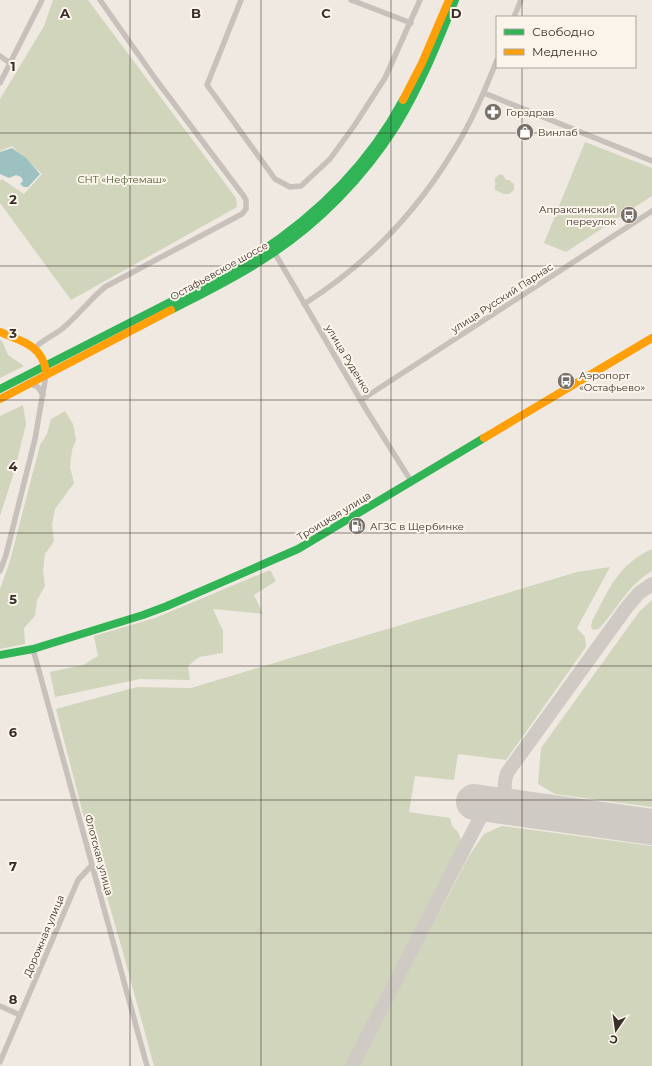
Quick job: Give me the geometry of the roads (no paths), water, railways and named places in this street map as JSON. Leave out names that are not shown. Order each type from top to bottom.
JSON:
[{"type":"main road","name":"Остафьевское шоссе","points":[[272,249],[332,195],[364,160],[384,133],[401,106],[416,77],[449,0]]},
{"type":"main road","name":"Остафьевское шоссе","points":[[0,390],[46,371],[228,280],[322,213],[369,164],[406,109],[421,81],[455,0]]},
{"type":"main road","points":[[0,332],[27,342],[35,348],[41,356],[46,371]]},
{"type":"main road","name":"Троицкая улица","points":[[0,655],[33,649],[167,606],[298,549],[652,338]]},
{"type":"main road","name":"Остафьевское шоссе","points":[[0,399],[30,384],[46,371]]},
{"type":"street","points":[[0,83],[42,0]]},
{"type":"street","points":[[35,348],[39,342],[62,329],[94,296],[105,287],[242,214],[246,209],[246,200],[243,195],[157,81],[100,0]]},
{"type":"street","points":[[241,0],[207,85],[275,179],[290,187],[301,186],[330,159],[354,126],[385,78],[420,0]]},
{"type":"street","points":[[351,0],[410,24]]},
{"type":"street","points":[[514,16],[521,0]]},
{"type":"street","points":[[0,56],[10,63]]},
{"type":"street","points":[[304,304],[326,289],[361,261],[409,212],[436,178],[453,152],[484,93],[496,63]]},
{"type":"street","points":[[484,93],[652,161]]},
{"type":"street","name":"улица Русский Парнас","points":[[362,400],[652,212]]},
{"type":"street","name":"улица Руденко","points":[[272,249],[411,481]]},
{"type":"street","points":[[0,571],[6,555],[32,454],[44,397],[46,371]]},
{"type":"street","points":[[30,384],[35,385],[40,389],[44,397]]},
{"type":"street","name":"Флотская улица","points":[[33,649],[147,1066]]},
{"type":"street","name":"Дорожная улица","points":[[0,1062],[78,880],[92,865]]},
{"type":"street","points":[[0,1006],[20,1015]]},
{"type":"water","points":[[12,148],[26,158],[40,174],[28,187],[24,187],[20,184],[23,181],[21,177],[16,175],[9,178],[0,174],[0,152]]},
{"type":"place","name":"Горздрав","points":[[493,112]]},
{"type":"place","name":"Винлаб","points":[[525,132]]},
{"type":"place","name":"Апраксинский переулок","points":[[629,215]]},
{"type":"place","name":"Аэропорт «Остафьево»","points":[[566,381]]},
{"type":"place","name":"АГЗС в Щербинке","points":[[357,526]]},
{"type":"park label","name":"СНТ «Нефтемаш»","points":[[122,179]]}]
